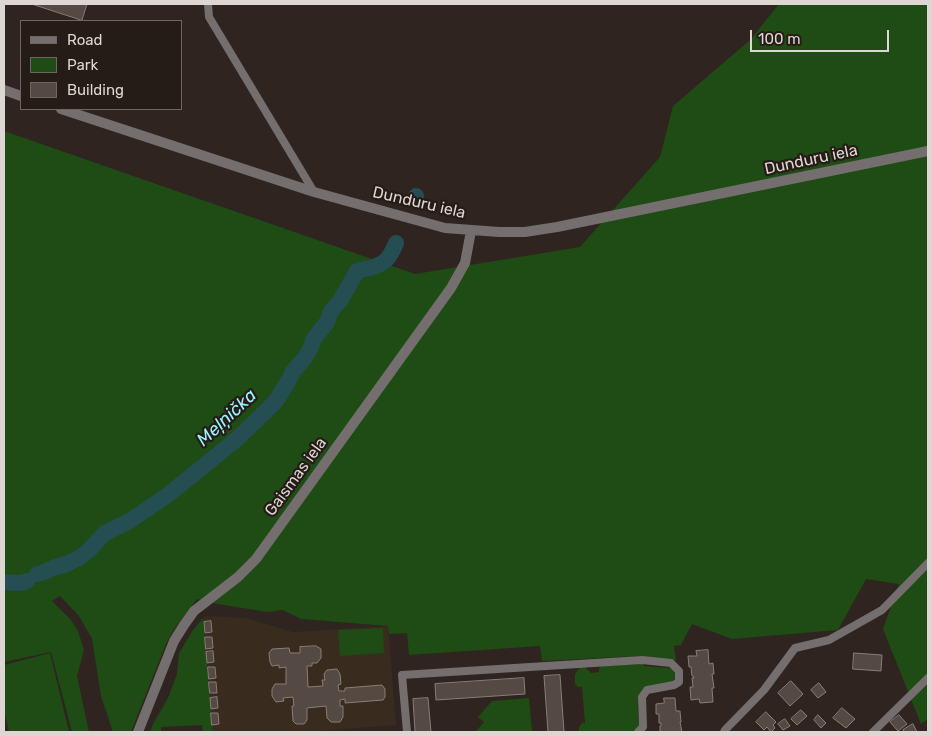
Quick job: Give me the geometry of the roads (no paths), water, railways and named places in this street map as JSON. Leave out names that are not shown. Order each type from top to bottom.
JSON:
[{"type":"street","points":[[208,4],[209,18],[314,192]]},
{"type":"street","points":[[4,90],[20,96]]},
{"type":"street","name":"Dunduru iela","points":[[64,110],[314,192],[445,228],[471,231],[525,232],[557,227],[928,151]]},
{"type":"street","name":"Gaismas iela","points":[[138,732],[174,641],[184,625],[194,611],[238,577],[256,559],[451,288],[465,263],[471,231]]},
{"type":"street","points":[[724,732],[764,690],[795,648],[829,640],[882,610],[928,563]]},
{"type":"street","points":[[407,732],[402,675],[642,660],[671,664],[679,671],[679,682],[674,685],[647,690],[642,697],[643,727],[638,732]]},
{"type":"street","points":[[873,732],[928,678]]},
{"type":"waterway","name":"Meļņička","points":[[415,200],[416,196]]},
{"type":"waterway","name":"Meļņička","points":[[37,574],[79,558],[105,533],[131,520],[169,494],[237,439],[276,401],[293,371],[304,359],[313,340],[327,322],[331,311],[340,301],[357,271],[383,262],[392,253],[396,243]]},
{"type":"waterway","name":"Meļņička","points":[[4,582],[19,583],[27,581]]}]
